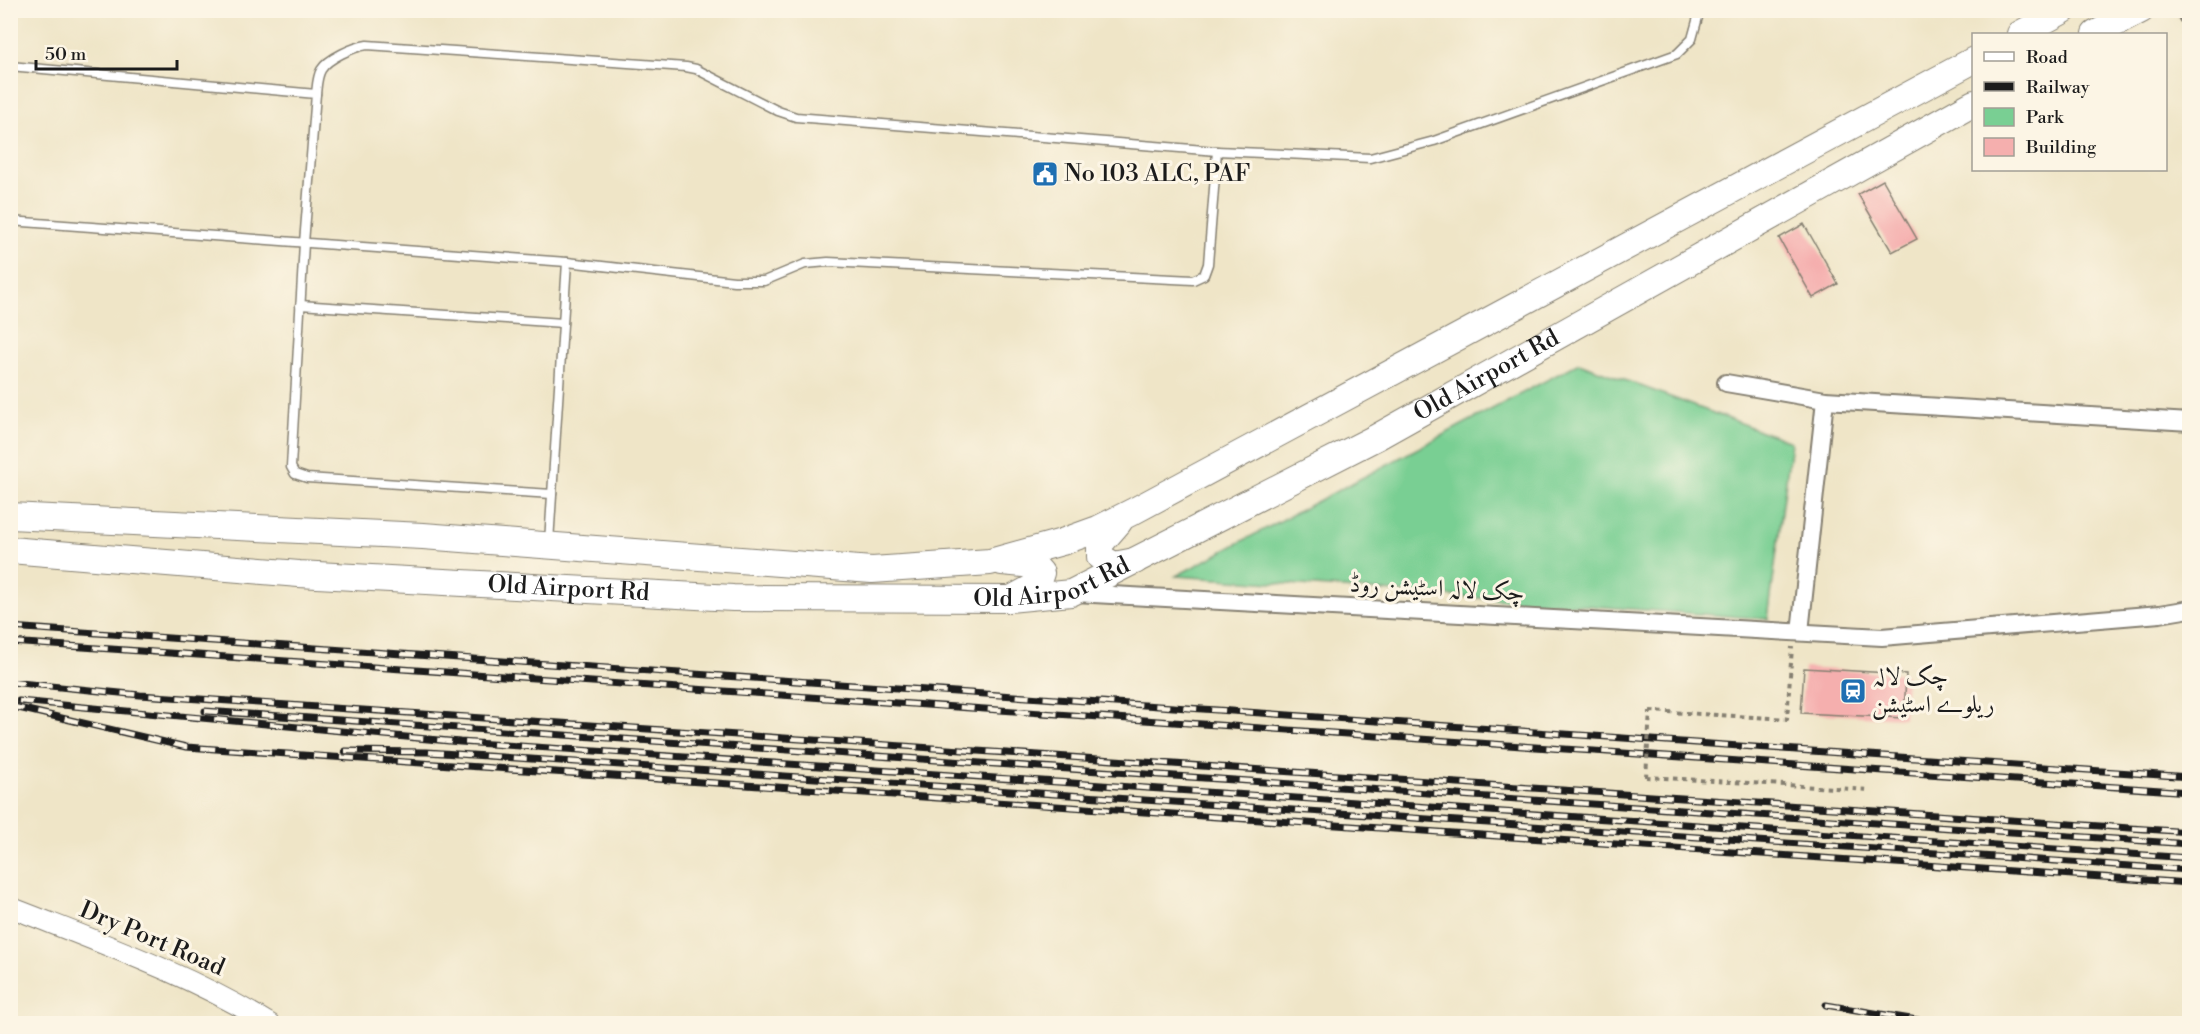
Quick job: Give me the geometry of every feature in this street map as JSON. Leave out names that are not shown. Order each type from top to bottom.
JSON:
[{"type":"main road","points":[[2022,33],[2064,10]]},
{"type":"main road","points":[[2103,30],[2141,10]]},
{"type":"main road","name":"Old Airport Rd","points":[[10,516],[423,536],[872,570],[990,562],[1071,539],[1132,512],[1972,61]]},
{"type":"main road","name":"Old Airport Rd","points":[[10,550],[298,574],[734,598],[1009,599],[1071,593],[1377,437],[1972,104]]},
{"type":"main road","points":[[1132,512],[1105,535],[1100,544],[1100,557],[1114,564],[1139,560]]},
{"type":"main road","points":[[990,562],[1034,565],[1041,573],[1037,585],[1009,599]]},
{"type":"street","points":[[2103,30],[2132,10]]},
{"type":"street","points":[[1726,383],[1825,400],[2190,422]]},
{"type":"street","points":[[1796,632],[1825,400]]},
{"type":"street","name":"چک لالہ اسٹیشن روڈ","points":[[1071,593],[1882,637],[2149,615],[2190,609]]},
{"type":"street","name":"Dry Port Road","points":[[10,907],[162,968],[270,1023]]},
{"type":"lane","points":[[552,494],[307,478],[296,474],[291,467],[304,243],[318,78],[324,65],[358,46],[686,67],[696,69],[778,111],[796,117],[1217,151],[1358,159],[1434,141],[1677,54],[1692,39],[1700,10]]},
{"type":"lane","points":[[10,66],[316,94]]},
{"type":"lane","points":[[10,221],[567,262],[734,281],[764,281],[805,264],[828,262],[1193,280],[1204,274],[1208,264],[1217,151]]},
{"type":"lane","points":[[548,545],[567,262]]},
{"type":"lane","points":[[300,305],[563,323]]},
{"type":"path","points":[[2175,10],[2182,22],[2190,19]]},
{"type":"path","points":[[1796,632],[1787,719],[1650,711],[1646,777],[1870,790]]},
{"type":"green space","points":[[1579,363],[1791,442],[1768,619],[1176,576]]},
{"type":"building","points":[[1883,180],[1917,239],[1892,252],[1858,194]]},
{"type":"building","points":[[1804,224],[1838,284],[1813,298],[1779,238]]},
{"type":"building","name":"چک لالہ ریلوے اسٹیشن","points":[[1804,668],[1906,674],[1904,718],[1801,713]]},
{"type":"railway","points":[[10,627],[2190,777]]},
{"type":"railway","points":[[10,642],[2190,792]]},
{"type":"railway","points":[[10,682],[140,695],[2190,832]]},
{"type":"railway","points":[[19,701],[460,742],[2190,858]]},
{"type":"railway","points":[[10,706],[186,747],[2190,883]]},
{"type":"railway","points":[[205,711],[2190,844]]},
{"type":"railway","points":[[345,751],[427,752],[2190,870]]},
{"type":"railway","points":[[1826,1005],[1941,1024]]},
{"type":"place","name":"No 103 ALC, PAF","points":[[1045,174]]},
{"type":"place","name":"چک لالہ ریلوے اسٹیشن","points":[[1853,691]]}]
